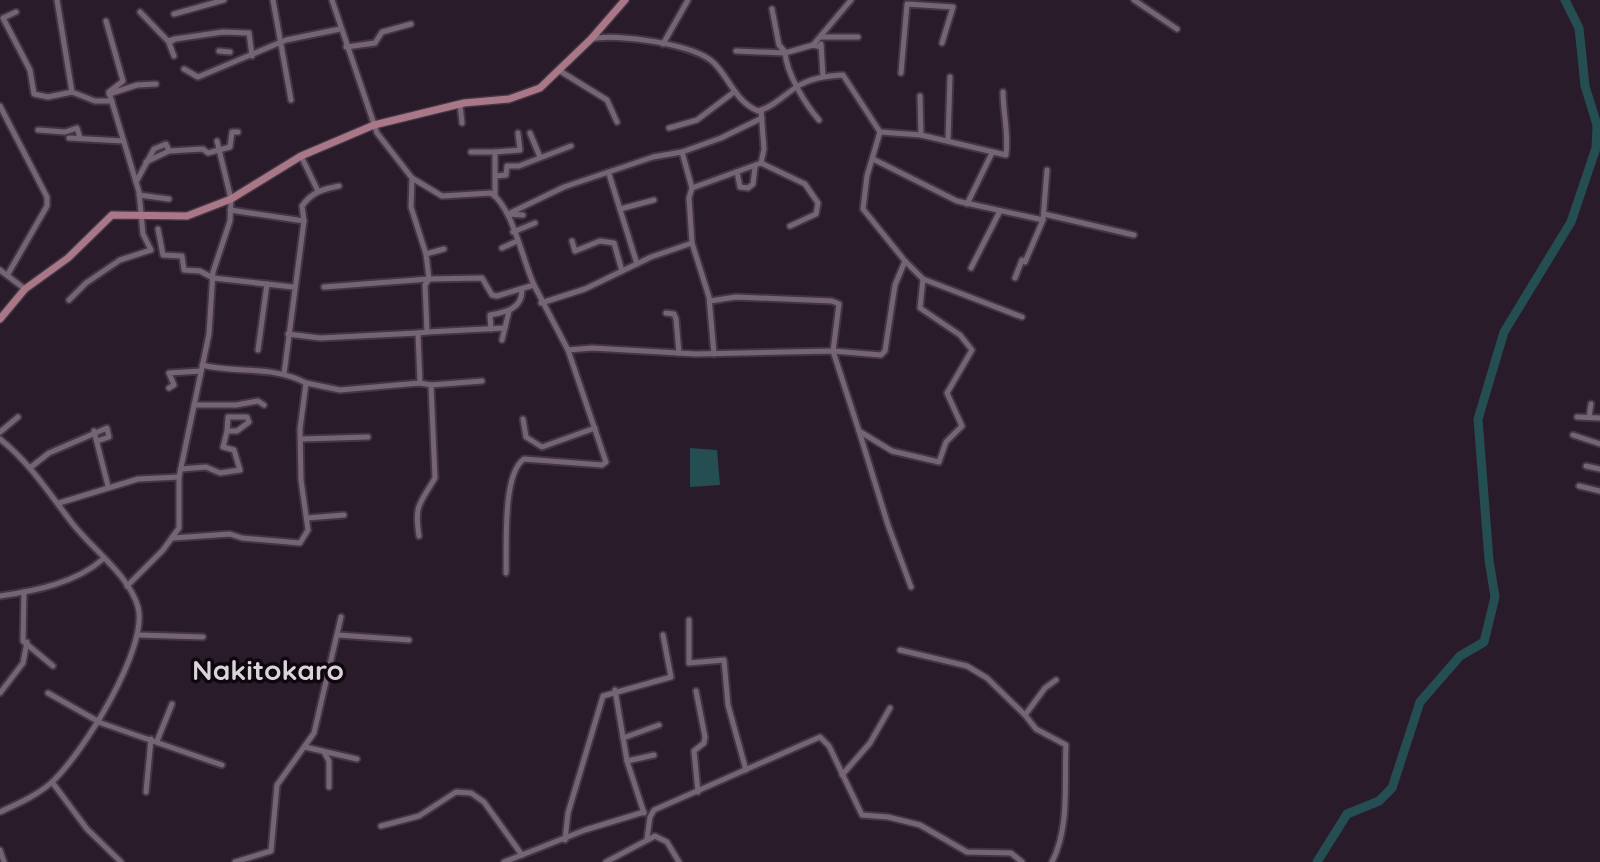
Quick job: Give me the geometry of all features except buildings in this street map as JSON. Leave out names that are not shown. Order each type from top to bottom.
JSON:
[{"type":"main road","points":[[0,319],[25,289],[68,258],[105,219],[118,214],[187,216],[231,199],[301,156],[374,125],[460,104],[509,99],[540,88],[591,39],[625,0]]},
{"type":"street","points":[[58,0],[72,92]]},
{"type":"street","points":[[174,13],[224,0]]},
{"type":"street","points":[[273,0],[291,100]]},
{"type":"street","points":[[343,0],[332,1],[374,125],[412,177],[442,197],[491,193],[508,214],[541,303],[568,351],[606,462],[602,465],[524,459],[514,470],[506,512],[506,573]]},
{"type":"street","points":[[663,44],[688,0]]},
{"type":"street","points":[[813,46],[851,0]]},
{"type":"street","points":[[1134,0],[1177,29]]},
{"type":"street","points":[[901,73],[906,4],[953,6],[942,43]]},
{"type":"street","points":[[772,9],[779,45],[786,53],[798,86],[819,120]]},
{"type":"street","points":[[16,12],[3,18],[30,71],[34,94],[48,97],[72,92],[95,101],[112,102]]},
{"type":"street","points":[[140,12],[168,41],[223,32],[249,33],[252,56]]},
{"type":"street","points":[[69,300],[86,283],[120,260],[151,250],[144,234],[136,182],[109,94],[110,88],[123,81],[106,20]]},
{"type":"street","points":[[346,47],[375,43],[382,32],[411,24]]},
{"type":"street","points":[[184,69],[198,77],[281,43],[312,33],[340,29]]},
{"type":"street","points":[[591,39],[605,37],[663,44],[710,59],[734,92],[751,107],[761,110],[798,86],[823,76],[843,75],[880,132],[867,176],[863,209],[923,279],[1022,317]]},
{"type":"street","points":[[820,37],[858,37]]},
{"type":"street","points":[[820,37],[823,76]]},
{"type":"street","points":[[174,56],[169,43],[175,39]]},
{"type":"street","points":[[736,51],[786,53],[813,46],[821,47]]},
{"type":"street","points":[[219,51],[230,52]]},
{"type":"street","points":[[560,71],[607,100],[617,122]]},
{"type":"street","points":[[948,140],[950,77]]},
{"type":"street","points":[[109,94],[137,85],[156,84]]},
{"type":"street","points":[[669,128],[697,120],[734,92]]},
{"type":"street","points":[[880,132],[921,135],[1006,155],[1008,142],[1003,92]]},
{"type":"street","points":[[920,96],[921,135]]},
{"type":"street","points":[[460,104],[462,123]]},
{"type":"street","points":[[0,106],[47,197],[47,206],[8,274]]},
{"type":"street","points":[[737,172],[740,187],[748,188],[753,184],[758,165],[761,110]]},
{"type":"street","points":[[508,214],[564,187],[653,157],[682,152],[762,118]]},
{"type":"street","points":[[38,130],[65,132],[77,128],[80,138]]},
{"type":"street","points":[[136,182],[146,162],[169,151],[220,151],[230,147],[232,132],[239,132]]},
{"type":"street","points":[[471,152],[520,149],[518,133]]},
{"type":"street","points":[[530,133],[540,157]]},
{"type":"street","points":[[69,138],[124,141]]},
{"type":"street","points":[[127,586],[173,538],[179,528],[180,473],[209,334],[213,278],[228,229],[230,210],[231,199],[217,141]]},
{"type":"street","points":[[495,176],[506,175],[506,166],[519,166],[570,146]]},
{"type":"street","points":[[495,152],[495,196]]},
{"type":"street","points":[[682,152],[692,188],[689,198],[692,243],[704,274],[710,301],[714,354]]},
{"type":"street","points":[[967,204],[992,153]]},
{"type":"street","points":[[301,156],[318,192]]},
{"type":"street","points":[[873,159],[967,204],[1134,235]]},
{"type":"street","points":[[692,188],[758,165],[804,184],[818,202],[816,214],[790,226]]},
{"type":"street","points":[[1015,278],[1044,217],[1048,170]]},
{"type":"street","points":[[609,174],[637,264]]},
{"type":"street","points":[[412,177],[411,207],[426,254],[429,279],[425,285],[427,332]]},
{"type":"street","points":[[284,374],[293,287],[304,221],[302,206],[318,192],[340,186]]},
{"type":"street","points":[[139,195],[169,199]]},
{"type":"street","points":[[620,208],[654,200]]},
{"type":"street","points":[[230,210],[304,221]]},
{"type":"street","points":[[971,268],[1000,211]]},
{"type":"street","points":[[508,214],[523,215]]},
{"type":"street","points":[[513,232],[535,223]]},
{"type":"street","points":[[158,229],[163,255],[182,256],[184,270],[200,271],[213,278],[293,287]]},
{"type":"street","points":[[502,248],[517,241]]},
{"type":"street","points":[[572,241],[575,251],[600,241],[614,243],[622,271]]},
{"type":"street","points":[[541,303],[585,289],[637,264],[692,243]]},
{"type":"street","points":[[426,254],[444,249]]},
{"type":"street","points":[[568,351],[592,348],[714,354],[833,351],[883,354],[895,285],[905,261]]},
{"type":"street","points":[[0,270],[25,289]]},
{"type":"street","points":[[324,287],[482,278],[492,295],[497,296],[534,285]]},
{"type":"street","points":[[859,432],[892,451],[939,462],[946,442],[962,426],[947,393],[972,351],[960,335],[920,308],[923,279]]},
{"type":"street","points":[[258,350],[267,284]]},
{"type":"street","points":[[491,329],[490,315],[509,311],[519,304],[522,290]]},
{"type":"street","points":[[710,301],[737,297],[836,302],[840,311],[833,351],[911,587]]},
{"type":"street","points":[[502,340],[509,311]]},
{"type":"street","points":[[666,313],[674,314],[676,319],[678,353]]},
{"type":"street","points":[[288,334],[320,338],[505,328]]},
{"type":"street","points":[[418,333],[420,383]]},
{"type":"street","points":[[169,388],[174,385],[169,373],[201,368],[228,371],[261,369],[340,390],[420,383],[431,385],[482,382]]},
{"type":"street","points":[[173,538],[230,534],[242,538],[300,543],[308,530],[302,495],[306,383]]},
{"type":"street","points":[[419,536],[415,511],[422,494],[435,478],[431,385]]},
{"type":"street","points":[[194,405],[258,401],[264,405]]},
{"type":"street","points":[[1589,418],[1591,404]]},
{"type":"street","points":[[1577,416],[1600,418]]},
{"type":"street","points":[[0,432],[18,418]]},
{"type":"street","points":[[523,419],[526,437],[542,447],[596,428]]},
{"type":"street","points":[[31,467],[49,453],[94,431],[107,428],[109,437],[97,442]]},
{"type":"street","points":[[94,431],[108,486]]},
{"type":"street","points":[[59,503],[138,479],[206,467],[219,473],[240,470],[234,450],[223,447],[227,431]]},
{"type":"street","points":[[1573,435],[1600,444]]},
{"type":"street","points":[[302,439],[368,437]]},
{"type":"street","points":[[0,439],[31,467],[127,586],[137,604],[139,635],[125,673],[52,782],[38,793],[0,812]]},
{"type":"street","points":[[1586,466],[1600,469]]},
{"type":"street","points":[[1579,486],[1600,491]]},
{"type":"street","points":[[307,518],[344,516]]},
{"type":"street","points":[[0,596],[24,592],[88,571],[103,559]]},
{"type":"street","points":[[24,592],[23,641],[53,666]]},
{"type":"street","points":[[235,862],[271,851],[277,785],[314,733],[341,617]]},
{"type":"street","points":[[689,620],[689,663],[724,660],[729,705],[746,770]]},
{"type":"street","points":[[139,635],[202,637]]},
{"type":"street","points":[[338,635],[409,640]]},
{"type":"street","points":[[565,840],[569,813],[603,696],[615,690],[671,677],[663,635]]},
{"type":"street","points":[[0,693],[23,663],[27,642]]},
{"type":"street","points":[[900,650],[967,666],[987,678],[1036,729],[1066,745],[1066,801],[1060,845],[1052,862]]},
{"type":"street","points":[[1024,715],[1045,688],[1056,680]]},
{"type":"street","points":[[615,690],[627,761],[644,812],[650,817]]},
{"type":"street","points":[[696,691],[705,737],[704,743],[694,751],[698,792]]},
{"type":"street","points":[[48,692],[96,719],[222,765]]},
{"type":"street","points":[[146,792],[154,740],[172,704]]},
{"type":"street","points":[[842,775],[870,743],[890,708]]},
{"type":"street","points":[[623,738],[659,725]]},
{"type":"street","points":[[647,838],[650,817],[654,810],[820,737],[829,746],[862,815],[888,817],[920,825],[967,852],[1011,853],[1022,862]]},
{"type":"street","points":[[305,747],[357,759]]},
{"type":"street","points":[[324,752],[329,761],[329,787]]},
{"type":"street","points":[[627,761],[654,755]]},
{"type":"street","points":[[52,782],[87,829],[120,862]]},
{"type":"street","points":[[381,826],[419,816],[456,792],[471,793],[484,802],[522,855]]},
{"type":"street","points":[[504,862],[565,840],[584,830],[644,812]]},
{"type":"street","points":[[606,862],[647,838],[662,838],[679,862]]},
{"type":"street","points":[[0,850],[4,862]]},
{"type":"street","points":[[967,852],[971,862]]},
{"type":"shaded area","points":[[690,448],[717,450],[720,485],[690,487]]},
{"type":"waterway","points":[[1317,862],[1347,814],[1379,801],[1392,788],[1420,702],[1460,656],[1484,642],[1495,597],[1489,560],[1478,419],[1504,332],[1571,222],[1596,148],[1597,125],[1585,86],[1579,28],[1565,0]]},
{"type":"district","name":"Nakitokaro","points":[[268,670]]}]
